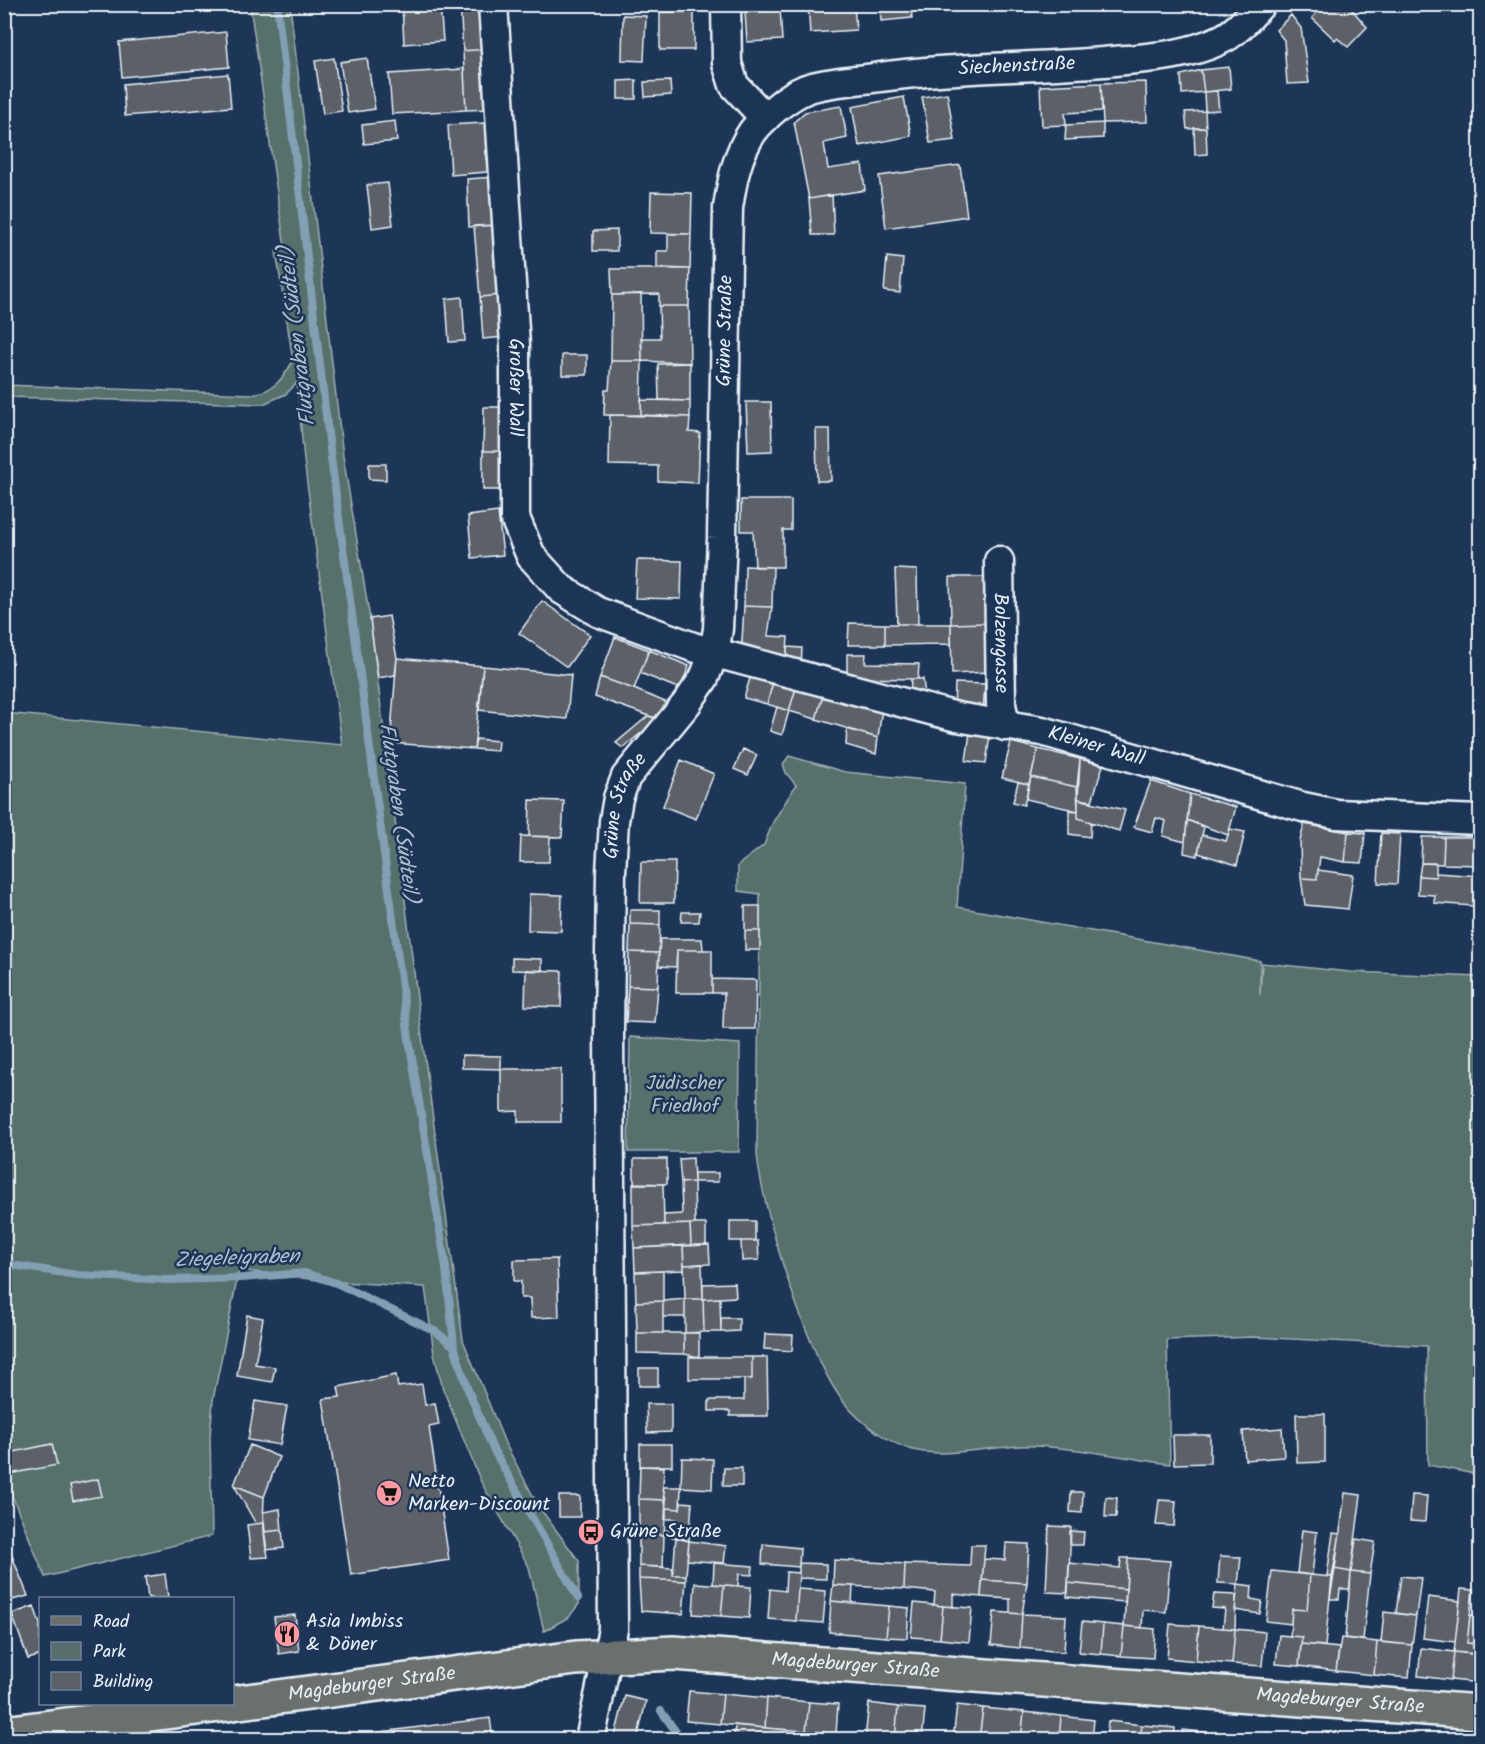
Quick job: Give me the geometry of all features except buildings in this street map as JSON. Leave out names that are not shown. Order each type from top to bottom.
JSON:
[{"type":"main road","name":"Magdeburger Straße","points":[[234,1702],[606,1656],[673,1653],[1480,1712]]},
{"type":"main road","name":"Magdeburger Straße","points":[[4,1733],[215,1705]]},
{"type":"street","name":"Großer Wall","points":[[493,4],[515,345],[515,518],[519,534],[543,572],[580,602],[598,612],[714,653]]},
{"type":"street","points":[[726,4],[727,63],[734,86],[765,118]]},
{"type":"street","name":"Siechenstraße","points":[[765,118],[788,100],[806,90],[831,83],[930,71],[1071,64],[1179,53],[1222,39],[1261,4]]},
{"type":"street","name":"Grüne Straße","points":[[590,1740],[613,1629],[609,1033],[610,872],[614,821],[618,798],[626,777],[694,694],[704,678],[714,653],[718,629],[721,550],[729,208],[733,176],[742,150],[765,118]]},
{"type":"street","name":"Bolzengasse","points":[[999,561],[1001,704],[1005,726]]},
{"type":"street","name":"Kleiner Wall","points":[[714,653],[957,717],[1042,731],[1336,814],[1480,820]]},
{"type":"green space","points":[[250,5],[290,5],[343,456],[370,619],[422,1037],[463,1340],[505,1443],[539,1507],[579,1561],[579,1604],[569,1617],[544,1631],[529,1567],[481,1482],[443,1389],[434,1354],[425,1287],[325,1281],[239,1270],[213,1400],[210,1436],[212,1536],[45,1577],[4,1476],[5,713],[342,745],[304,460],[297,383],[286,394],[263,404],[5,397],[5,385],[252,394],[277,384],[289,368],[293,361],[276,251],[285,248]]},
{"type":"green space","points":[[789,756],[845,772],[965,784],[957,907],[1260,961],[1260,995],[1262,963],[1350,972],[1480,977],[1480,1475],[1428,1465],[1427,1346],[1255,1337],[1167,1340],[1170,1464],[1035,1446],[943,1453],[913,1450],[886,1438],[852,1412],[832,1384],[803,1322],[768,1211],[757,1154],[760,894],[738,891],[738,865],[764,845],[773,822],[796,785],[786,773],[783,764]]},
{"type":"green space","name":"Jüdischer Friedhof","points":[[630,1037],[740,1044],[739,1152],[628,1152]]},
{"type":"waterway","name":"Flutgraben (Südteil)","points":[[277,4],[331,458],[409,1039],[446,1268],[454,1346],[468,1390],[493,1449],[578,1598]]},
{"type":"waterway","name":"Ziegeleigraben","points":[[4,1264],[78,1275],[168,1280],[305,1273],[336,1283],[435,1331],[454,1346]]},
{"type":"waterway","name":"Flutgraben (Südteil)","points":[[661,1711],[682,1740]]},
{"type":"place","name":"Netto Marken-Discount","points":[[389,1493]]},
{"type":"place","name":"Grüne Straße","points":[[591,1532]]},
{"type":"place","name":"Asia Imbiss & Döner","points":[[287,1634]]}]
